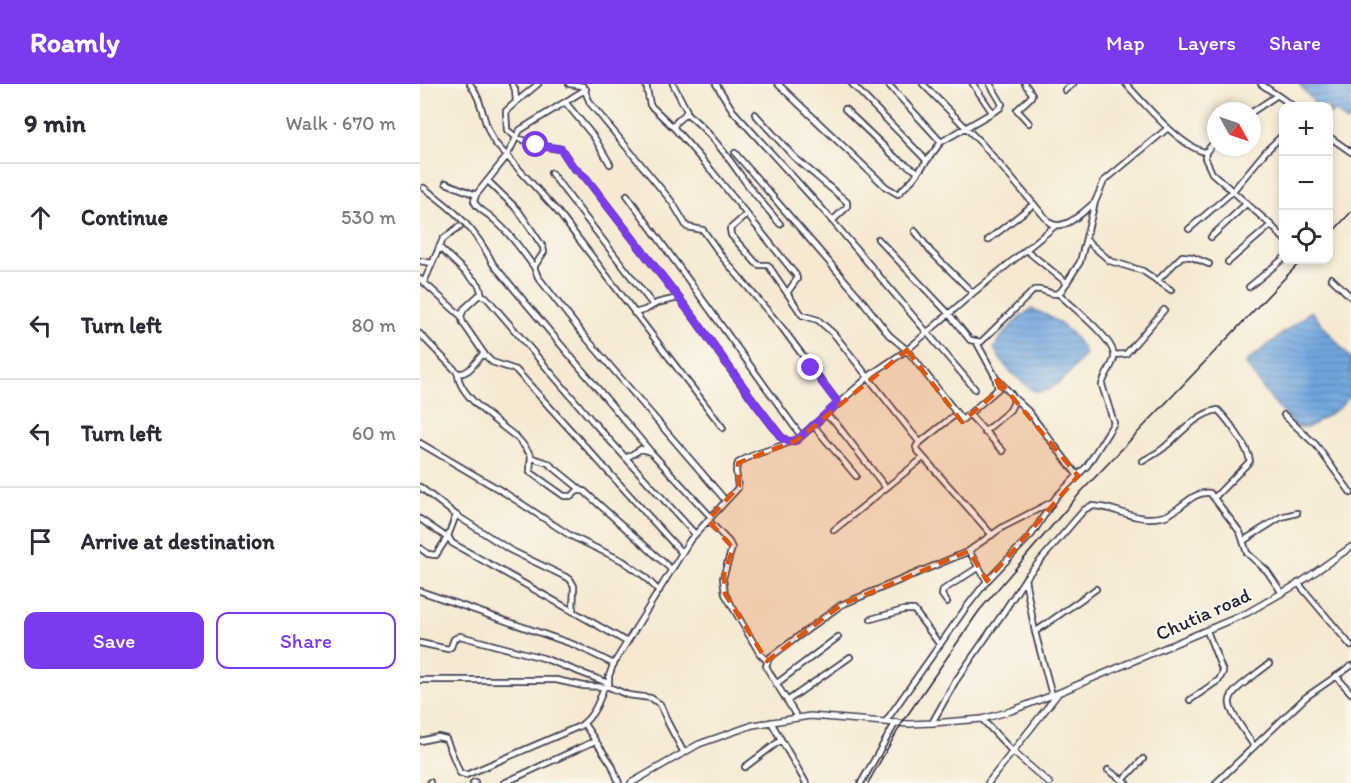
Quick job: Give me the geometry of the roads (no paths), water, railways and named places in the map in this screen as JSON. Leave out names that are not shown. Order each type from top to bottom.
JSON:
[{"type":"street","points":[[470,84],[481,101],[490,135],[558,212],[723,428]]},
{"type":"street","points":[[512,84],[515,89],[516,102]]},
{"type":"street","points":[[538,84],[506,111],[506,128],[516,137],[541,146],[561,149],[678,298],[781,437],[789,442]]},
{"type":"street","points":[[569,84],[583,86],[586,89],[590,104],[672,202],[687,227],[703,231],[783,329],[838,403]]},
{"type":"street","points":[[646,84],[650,105],[711,170],[796,275],[797,279],[787,293]]},
{"type":"street","points":[[673,84],[686,113],[701,124],[723,148],[746,182],[780,224]]},
{"type":"street","points":[[716,84],[733,111],[832,221],[975,389]]},
{"type":"street","points":[[778,84],[893,192],[902,192],[941,142],[1002,104],[990,84]]},
{"type":"street","points":[[852,84],[927,161]]},
{"type":"street","points":[[888,84],[941,142]]},
{"type":"street","points":[[923,84],[982,144],[1055,226]]},
{"type":"street","points":[[973,84],[992,112]]},
{"type":"street","points":[[1025,84],[1030,90],[1031,97],[1017,110],[1029,123]]},
{"type":"street","points":[[1065,90],[1073,84]]},
{"type":"street","points":[[1126,84],[1168,128],[1192,146],[1206,152],[1205,158],[1212,172],[1279,234]]},
{"type":"street","points":[[1261,84],[1286,102]]},
{"type":"street","points":[[1267,89],[1272,84]]},
{"type":"street","points":[[586,89],[524,127],[516,137],[507,156],[476,195],[476,205],[518,244],[538,277],[581,332],[726,501]]},
{"type":"street","points":[[1261,106],[1276,96]]},
{"type":"street","points":[[565,102],[594,137],[610,164]]},
{"type":"street","points":[[845,109],[896,158],[918,172]]},
{"type":"street","points":[[674,128],[675,123],[686,113]]},
{"type":"street","points":[[755,114],[794,157],[847,202],[847,207],[832,221]]},
{"type":"street","points":[[977,343],[985,339],[1034,290],[1059,294],[1080,262],[1095,202],[1104,181],[1168,128]]},
{"type":"street","points":[[1189,229],[1232,192],[1279,139]]},
{"type":"street","points":[[1333,139],[1351,152]]},
{"type":"street","points":[[735,153],[889,335],[907,350],[962,420],[996,393],[998,386],[995,376],[977,343],[970,340],[949,314],[878,239]]},
{"type":"street","points":[[551,173],[653,305]]},
{"type":"street","points":[[488,181],[518,210],[543,247],[544,252],[534,267]]},
{"type":"street","points":[[446,183],[476,195]]},
{"type":"street","points":[[424,188],[449,206],[481,240],[493,264],[729,542],[732,548],[723,578],[725,594],[756,648],[767,661],[768,670],[797,717]]},
{"type":"street","points":[[627,195],[801,436]]},
{"type":"street","points":[[420,741],[438,737],[446,740],[460,773],[466,775],[584,724],[597,706],[607,686],[614,664],[682,553],[695,534],[738,488],[736,470],[738,463],[753,454],[801,436],[868,378],[907,350],[972,293],[1055,226],[1064,225],[1095,202]]},
{"type":"street","points":[[1211,237],[1247,203]]},
{"type":"street","points":[[988,240],[1034,204]]},
{"type":"street","points":[[746,215],[730,229],[731,235],[756,263],[768,265],[802,315],[818,320],[834,334],[920,443]]},
{"type":"street","points":[[1228,262],[1271,225]]},
{"type":"street","points":[[460,226],[446,235],[422,281],[461,316],[463,323],[484,355],[492,362],[512,368],[519,373],[682,553]]},
{"type":"street","points":[[915,231],[931,252],[972,293]]},
{"type":"street","points":[[1086,240],[1110,261],[1133,267],[1170,290]]},
{"type":"street","points":[[439,247],[479,285],[482,295],[695,534]]},
{"type":"street","points":[[1026,250],[1067,283]]},
{"type":"street","points":[[1157,281],[1182,256],[1192,257],[1209,264]]},
{"type":"street","points":[[420,261],[432,262]]},
{"type":"street","points":[[1250,287],[1279,262]]},
{"type":"street","points":[[1331,278],[1351,297]]},
{"type":"street","points":[[886,721],[987,581],[1032,534],[1052,502],[1087,466],[1114,423],[1102,385],[1114,360],[1114,355],[1108,341],[1059,294]]},
{"type":"street","points":[[461,316],[475,297],[482,295]]},
{"type":"street","points":[[634,313],[678,298]]},
{"type":"street","points":[[1114,355],[1126,354],[1164,310]]},
{"type":"street","points":[[420,334],[458,374],[458,380],[463,389],[497,424],[520,441],[532,458],[548,463],[672,570]]},
{"type":"street","points":[[458,374],[468,372],[484,355]]},
{"type":"street","points":[[995,376],[1029,411],[1078,477]]},
{"type":"street","points":[[984,432],[1010,410],[1014,398]]},
{"type":"street","points":[[1143,461],[1162,450],[1183,430],[1210,412],[1218,410],[1237,436],[1250,461],[1214,498]]},
{"type":"street","points":[[956,414],[916,447],[923,458],[992,535]]},
{"type":"street","points":[[825,415],[835,422],[886,488]]},
{"type":"street","points":[[970,415],[1003,451]]},
{"type":"street","points":[[1284,415],[1316,445],[1351,493]]},
{"type":"street","points":[[813,425],[856,476]]},
{"type":"street","points":[[420,443],[497,488],[571,536],[623,561],[644,576],[659,591]]},
{"type":"street","points":[[626,458],[641,449],[651,452]]},
{"type":"street","points":[[532,458],[529,466],[530,472],[564,496],[567,497],[581,490]]},
{"type":"street","points":[[834,530],[923,458]]},
{"type":"street","points":[[420,487],[456,515],[510,550],[570,579],[574,586],[573,611]]},
{"type":"street","points":[[932,723],[955,682],[1025,579],[1084,510],[1090,506],[1138,518],[1148,518],[1169,514],[1203,492],[1210,493],[1240,532],[1247,553],[1267,571],[1282,593]]},
{"type":"street","points":[[767,661],[841,604],[969,551],[1024,515],[1052,502]]},
{"type":"street","points":[[1243,541],[1281,517],[1297,513]]},
{"type":"street","points":[[420,548],[428,554],[435,555],[448,539],[456,515]]},
{"type":"street","points":[[420,519],[500,571],[627,642]]},
{"type":"street","name":"Chutia road","points":[[631,783],[723,734],[797,717],[810,716],[909,724],[982,719],[1055,694],[1247,613],[1298,583],[1351,547]]},
{"type":"street","points":[[969,551],[987,581]]},
{"type":"street","points":[[947,602],[942,595],[943,590],[979,567]]},
{"type":"street","points":[[988,783],[1055,694],[1035,632],[1025,579]]},
{"type":"street","points":[[1298,583],[1351,646]]},
{"type":"street","points":[[1035,632],[1096,589]]},
{"type":"street","points":[[420,591],[564,640],[614,664]]},
{"type":"street","points":[[871,619],[904,610],[914,610],[940,645]]},
{"type":"street","points":[[1190,700],[1219,680],[1223,672],[1207,631]]},
{"type":"street","points":[[420,643],[448,649],[454,639],[460,636],[543,658],[628,695],[651,698],[660,704],[684,753]]},
{"type":"street","points":[[776,684],[838,637]]},
{"type":"street","points":[[787,701],[850,657]]},
{"type":"street","points":[[1254,746],[1231,711],[1228,699],[1233,692],[1269,664]]},
{"type":"street","points":[[1216,783],[1306,697],[1351,666]]},
{"type":"street","points":[[1336,676],[1351,693]]},
{"type":"street","points":[[420,680],[556,680],[584,686],[607,686]]},
{"type":"street","points":[[982,719],[1012,751],[1049,783]]},
{"type":"street","points":[[771,722],[806,783]]},
{"type":"street","points":[[861,783],[896,722]]},
{"type":"street","points":[[584,724],[612,765],[620,783]]},
{"type":"street","points":[[745,767],[781,740]]},
{"type":"street","points":[[504,783],[595,741]]},
{"type":"street","points":[[1108,770],[1125,781],[1143,759]]},
{"type":"water","points":[[1299,84],[1351,84],[1351,119],[1346,122],[1336,111],[1333,113],[1333,102],[1314,102]]},
{"type":"water","points":[[1031,309],[1063,326],[1076,339],[1085,354],[1070,373],[1056,385],[1042,392],[1031,389],[1012,373],[994,348],[1010,326]]},
{"type":"water","points":[[1311,311],[1351,359],[1351,395],[1339,408],[1307,428],[1295,426],[1267,394],[1245,363]]},
{"type":"railway","points":[[1333,232],[1351,212]]},
{"type":"railway","points":[[868,783],[902,723],[979,611],[1081,492],[1298,264]]}]
